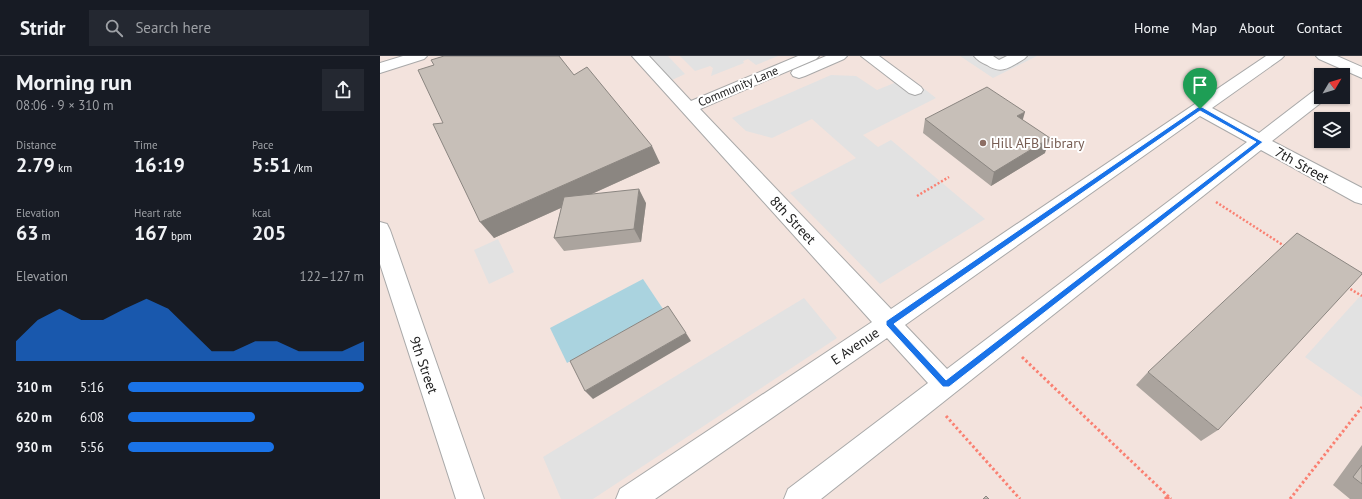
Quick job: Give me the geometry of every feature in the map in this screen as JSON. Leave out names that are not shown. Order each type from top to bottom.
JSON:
[{"type":"lane","points":[[380,68],[419,56]]},
{"type":"lane","name":"8th Street","points":[[640,56],[889,323],[938,391]]},
{"type":"lane","name":"Community Lane","points":[[688,108],[811,56]]},
{"type":"lane","points":[[729,91],[764,88],[839,56]]},
{"type":"lane","points":[[869,56],[916,90]]},
{"type":"lane","points":[[982,56],[998,66],[1019,56]]},
{"type":"lane","name":"E Avenue","points":[[630,499],[889,323],[1276,56]]},
{"type":"lane","points":[[1324,56],[1355,71]]},
{"type":"lane","points":[[798,499],[1314,100]]},
{"type":"lane","name":"7th Street","points":[[1200,109],[1362,197]]},
{"type":"lane","name":"9th Street","points":[[380,230],[410,324],[470,499]]},
{"type":"path","points":[[917,196],[949,177]]},
{"type":"path","points":[[1197,190],[1289,249]]},
{"type":"path","points":[[1342,283],[1362,296]]},
{"type":"path","points":[[1004,340],[1167,498],[1171,499]]},
{"type":"path","points":[[938,391],[1020,499]]},
{"type":"path","points":[[1290,499],[1362,407]]},
{"type":"shaded area","points":[[380,56],[1362,56],[1362,499],[380,499]]},
{"type":"shaded area","points":[[650,56],[668,56],[685,74],[672,80]]},
{"type":"shaded area","points":[[680,56],[778,56],[756,65],[748,59],[743,61],[744,63],[711,76],[713,68],[710,66],[695,71]]},
{"type":"shaded area","points":[[960,56],[1037,56],[993,78]]},
{"type":"shaded area","points":[[831,75],[856,76],[877,90],[909,77],[936,98],[863,135],[878,147],[891,140],[985,219],[880,284],[790,193],[856,158],[812,119],[772,138],[746,131],[732,118]]},
{"type":"shaded area","points":[[498,239],[514,272],[489,284],[474,250]]},
{"type":"shaded area","points":[[1362,294],[1362,397],[1305,357]]},
{"type":"shaded area","points":[[804,298],[837,338],[593,499],[561,499],[543,457]]},
{"type":"water","points":[[643,279],[663,309],[567,363],[550,328]]},
{"type":"building","points":[[444,56],[559,56],[574,75],[587,67],[652,146],[480,222],[433,124],[443,123],[418,70],[434,65],[431,60]]},
{"type":"building","name":"Hill AFB Library","points":[[987,87],[1025,112],[1017,116],[1050,138],[994,172],[925,119]]},
{"type":"building","points":[[639,189],[634,229],[554,238],[564,197]]},
{"type":"building","points":[[1297,233],[1362,274],[1218,430],[1148,372]]},
{"type":"building","points":[[668,306],[686,333],[585,391],[570,361]]},
{"type":"building","points":[[1362,465],[1362,484],[1353,477]]},
{"type":"place","name":"Hill AFB Library","points":[[983,143]]},
{"type":"route","points":[[1200,109],[1260,142],[946,384],[889,323],[1072,197],[1200,109]]}]
